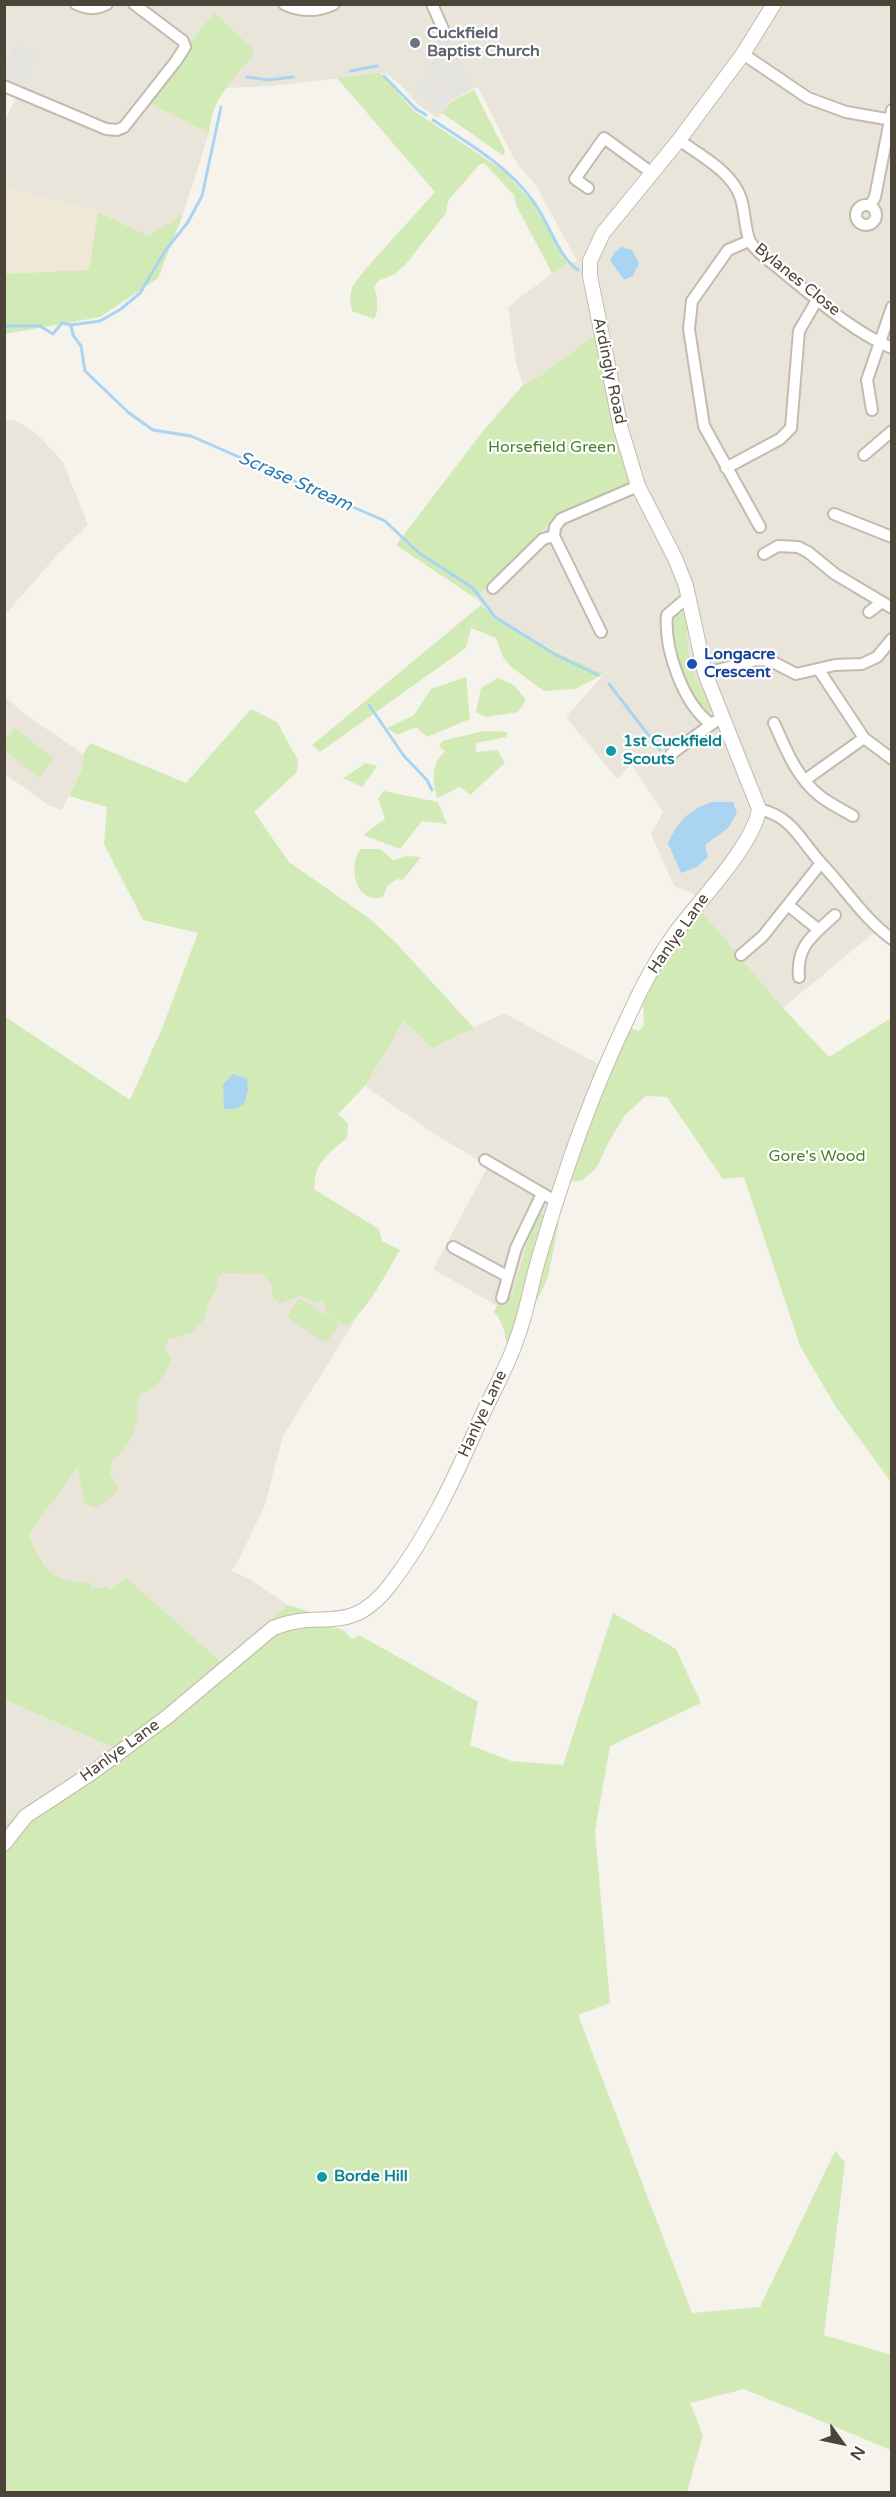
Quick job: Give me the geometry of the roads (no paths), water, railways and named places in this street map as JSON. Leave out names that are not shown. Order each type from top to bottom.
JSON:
[{"type":"street","points":[[76,4],[86,9],[99,8],[106,4]]},
{"type":"street","points":[[4,86],[106,129],[117,130],[124,127],[176,61],[184,47],[183,41],[134,4]]},
{"type":"street","points":[[284,4],[321,9],[334,4]]},
{"type":"street","points":[[432,4],[443,29]]},
{"type":"street","name":"Ardingly Road","points":[[759,809],[717,721],[688,597],[675,558],[638,486],[621,429],[599,325],[590,276],[590,261],[603,233],[679,140],[743,54],[774,4]]},
{"type":"street","points":[[743,54],[808,98],[846,112],[891,117],[874,197],[870,206]]},
{"type":"street","points":[[588,188],[575,179],[604,138],[652,173]]},
{"type":"street","name":"Bylanes Close","points":[[679,140],[730,178],[737,187],[742,201],[749,241],[760,253],[817,300],[891,348]]},
{"type":"street","points":[[749,241],[728,250],[692,301],[689,329],[704,426],[760,527]]},
{"type":"street","points":[[726,468],[780,439],[791,428],[800,331],[817,300]]},
{"type":"street","points":[[872,410],[867,380],[891,307]]},
{"type":"street","points":[[864,455],[889,437]]},
{"type":"street","points":[[601,632],[554,536],[555,527],[561,519],[638,486]]},
{"type":"street","points":[[834,514],[891,537]]},
{"type":"street","points":[[493,588],[543,539],[554,536]]},
{"type":"street","points":[[764,554],[778,546],[798,547],[808,552],[835,574],[887,605]]},
{"type":"street","points":[[688,597],[668,615],[668,635],[684,689],[700,716],[717,721]]},
{"type":"street","points":[[869,612],[887,605]]},
{"type":"street","points":[[705,673],[757,660],[771,661],[796,674],[835,665],[862,664],[884,650],[891,639]]},
{"type":"street","points":[[819,670],[864,738],[890,756]]},
{"type":"street","points":[[671,754],[717,721]]},
{"type":"street","points":[[774,723],[788,755],[805,780],[821,798],[854,816]]},
{"type":"street","points":[[805,780],[864,738]]},
{"type":"street","points":[[759,809],[773,812],[791,825],[821,863],[881,931],[891,939]]},
{"type":"street","name":"Hanlye Lane","points":[[4,1844],[26,1816],[93,1772],[167,1717],[273,1628],[286,1623],[328,1621],[352,1616],[374,1603],[388,1587],[421,1540],[439,1508],[515,1344],[557,1202],[599,1077],[641,989],[676,932],[748,837],[758,818],[759,809]]},
{"type":"street","points":[[741,956],[763,936],[789,906],[821,863]]},
{"type":"street","points":[[789,906],[819,930]]},
{"type":"street","points":[[799,977],[797,961],[801,950],[835,915]]},
{"type":"street","points":[[485,1160],[557,1202]]},
{"type":"street","points":[[502,1298],[516,1248],[542,1194]]},
{"type":"street","points":[[453,1247],[507,1276]]},
{"type":"water","points":[[621,247],[632,250],[639,263],[633,276],[624,280],[610,260]]},
{"type":"water","points":[[712,802],[733,802],[737,813],[728,828],[705,845],[708,857],[697,867],[681,873],[668,843],[685,817],[697,808]]},
{"type":"water","points":[[233,1074],[247,1079],[248,1090],[244,1104],[235,1109],[224,1109],[223,1085]]},
{"type":"waterway","points":[[350,71],[377,66]]},
{"type":"waterway","points":[[384,76],[416,109],[426,115]]},
{"type":"waterway","points":[[247,77],[269,80],[293,77]]},
{"type":"waterway","points":[[71,325],[100,321],[121,309],[140,293],[165,251],[188,222],[202,196],[221,107]]},
{"type":"waterway","points":[[433,120],[487,156],[523,188],[538,209],[565,257],[578,270]]},
{"type":"waterway","name":"Scrase Stream","points":[[4,326],[40,326],[53,334],[62,323],[71,325],[73,335],[81,346],[85,371],[129,413],[153,430],[191,436],[385,521],[419,553],[473,588],[495,617],[556,655],[598,675]]},
{"type":"waterway","name":"Scrase Stream","points":[[609,684],[660,750]]},
{"type":"waterway","points":[[369,705],[404,756],[427,780],[432,790]]},
{"type":"place","name":"Cuckfield Baptist Church","points":[[415,43]]},
{"type":"place","name":"Longacre Crescent","points":[[692,664]]},
{"type":"place","name":"1st Cuckfield Scouts","points":[[611,751]]},
{"type":"place","name":"Borde Hill","points":[[322,2177]]},
{"type":"park label","name":"Horsefield Green","points":[[552,448]]},
{"type":"park label","name":"Gore's Wood","points":[[817,1157]]}]
